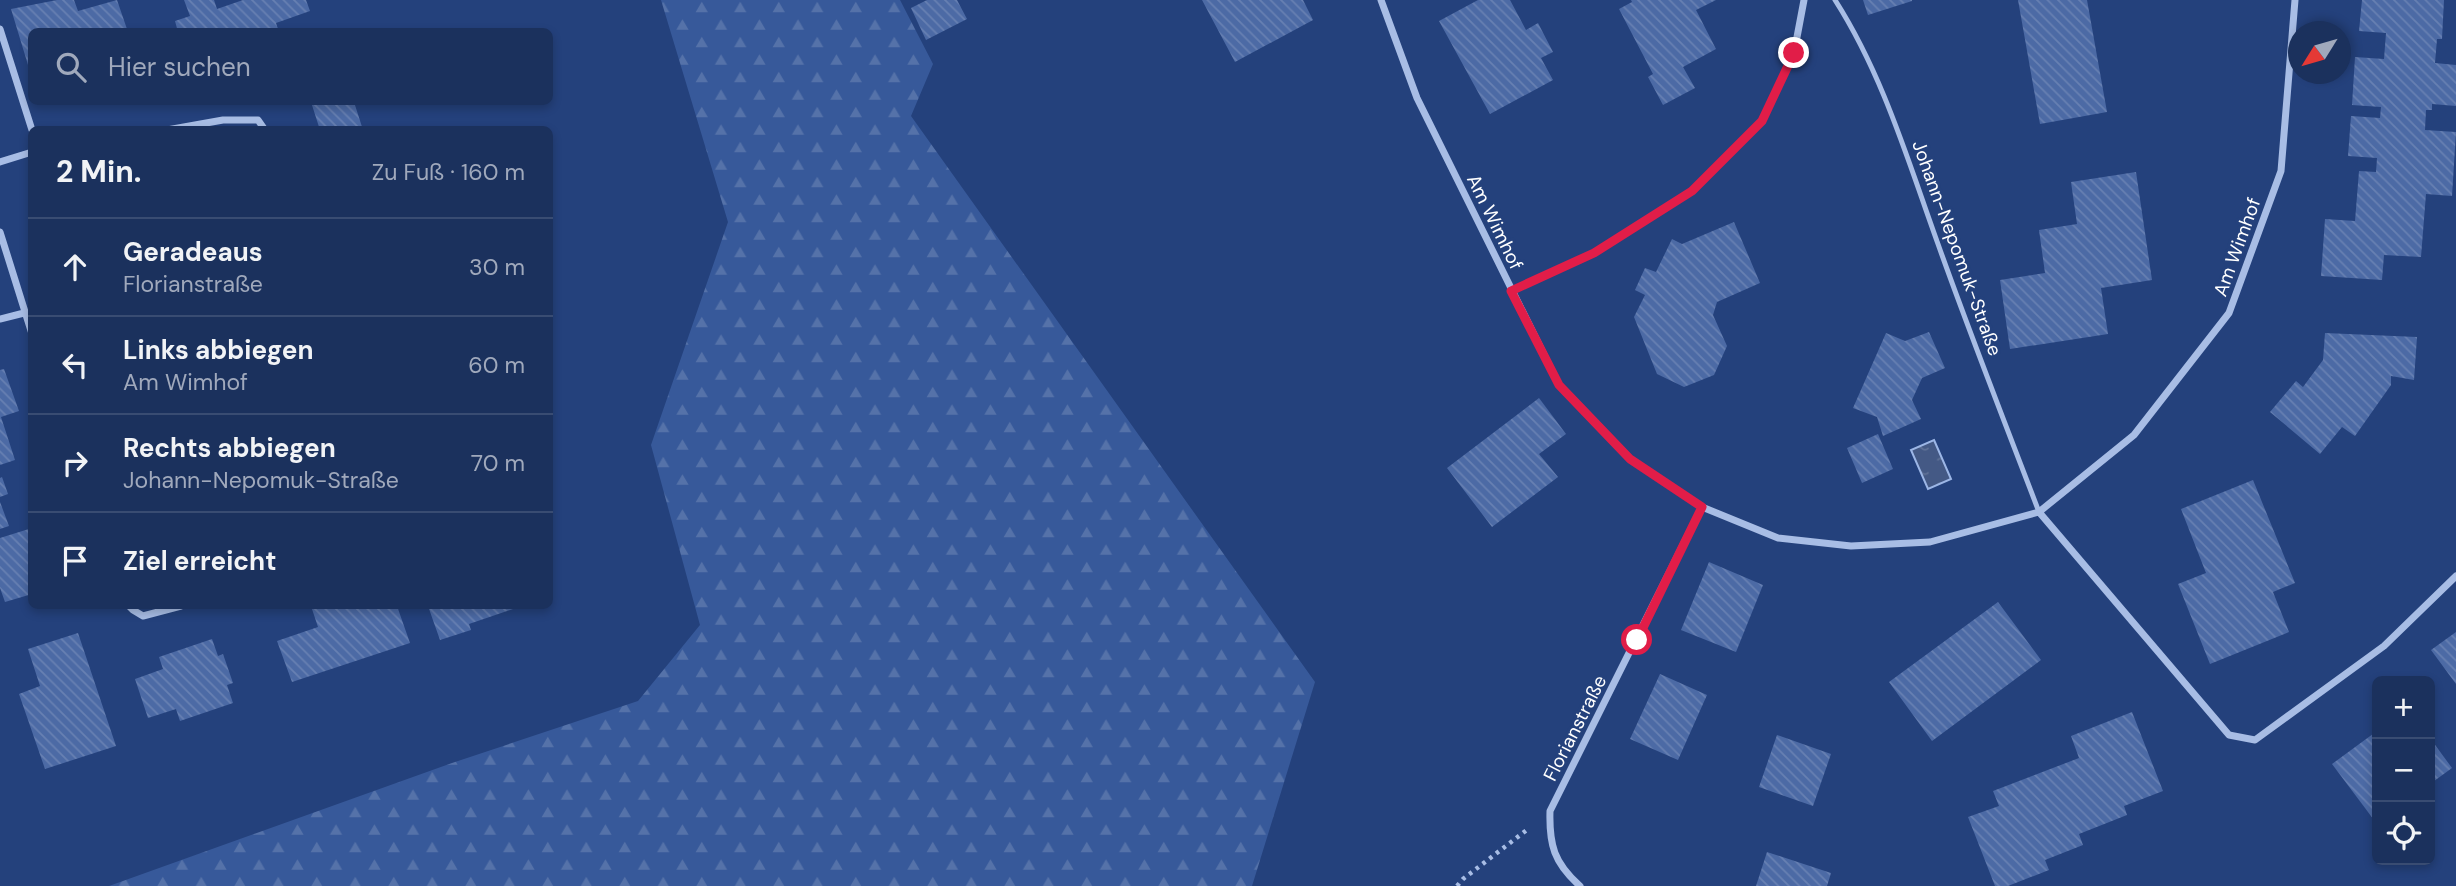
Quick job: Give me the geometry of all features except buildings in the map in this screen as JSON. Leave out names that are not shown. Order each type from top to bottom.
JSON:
[{"type":"street","name":"Am Wimhof","points":[[1381,0],[1417,98],[1559,385],[1630,459],[1702,507],[1778,538],[1851,546],[1930,542],[2039,512],[2134,435],[2229,313],[2281,171],[2295,0]]},
{"type":"street","points":[[1511,291],[1594,253],[1692,191],[1762,121],[1794,53],[1804,0]]},
{"type":"street","points":[[0,29],[31,126]]},
{"type":"street","points":[[189,126],[223,120],[258,120],[262,126]]},
{"type":"street","points":[[0,162],[28,153]]},
{"type":"street","points":[[0,232],[28,324]]},
{"type":"street","points":[[0,319],[24,313]]},
{"type":"street","name":"Florianstraße","points":[[1580,886],[1558,861],[1549,838],[1550,811],[1702,507]]},
{"type":"street","points":[[2039,512],[2229,735],[2255,740],[2384,646],[2456,576]]},
{"type":"street","points":[[134,609],[144,616],[170,609]]},
{"type":"lane","name":"Johann-Nepomuk-Straße","points":[[1835,0],[1852,27],[1886,99],[1959,303],[2039,512]]},
{"type":"path","points":[[1457,886],[1550,811]]},
{"type":"green space","points":[[661,0],[900,0],[933,64],[911,116],[1315,682],[1252,886],[109,886],[452,763],[638,701],[700,625],[651,445],[728,222]]},
{"type":"water","points":[[1934,440],[1951,479],[1928,489],[1911,450]]},
{"type":"route","points":[[1637,640],[1702,507],[1630,459],[1559,385],[1511,291],[1594,253],[1692,191],[1762,121],[1794,53]]}]
